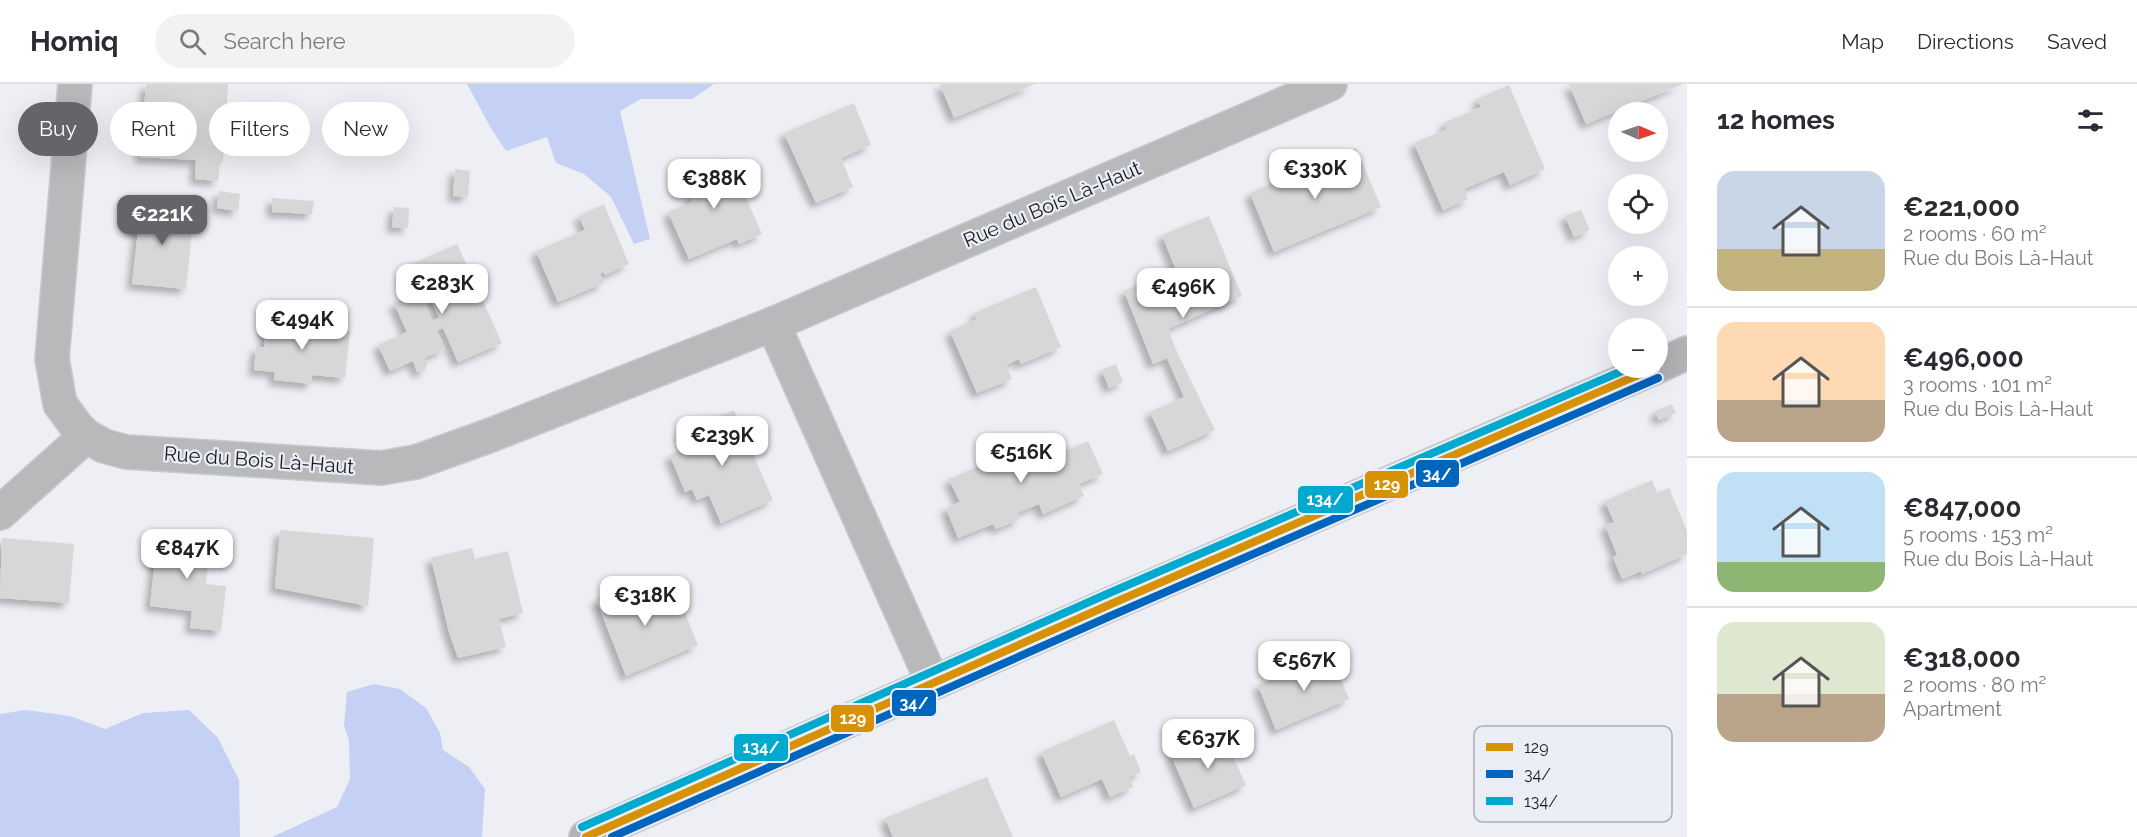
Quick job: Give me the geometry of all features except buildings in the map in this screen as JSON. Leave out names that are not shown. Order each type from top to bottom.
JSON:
[{"type":"main road","points":[[1668,362],[1687,353]]},
{"type":"main road","points":[[586,837],[1631,378]]},
{"type":"street","name":"Rue du Bois Là-Haut","points":[[75,84],[52,359],[60,404],[86,436],[104,446],[126,452],[381,468],[416,462],[491,435],[773,324],[1330,84]]},
{"type":"street","points":[[773,324],[933,683]]},
{"type":"street","points":[[0,513],[86,436]]},
{"type":"shaded area","points":[[467,84],[714,84],[692,99],[641,99],[620,111],[650,239],[634,244],[611,197],[584,174],[556,163],[547,137],[506,151]]},
{"type":"shaded area","points":[[374,684],[400,689],[426,708],[440,733],[443,750],[469,767],[485,789],[482,837],[272,837],[337,807],[350,779],[349,741],[344,725],[347,692]]},
{"type":"shaded area","points":[[26,710],[70,716],[105,729],[143,713],[189,710],[218,738],[239,780],[240,837],[0,837],[0,714]]},
{"type":"transit line","name":"134/","points":[[582,827],[1107,594],[1608,377]]},
{"type":"transit line","name":"129","points":[[586,837],[1111,604],[1631,378]]},
{"type":"transit line","name":"34/","points":[[612,837],[1115,614],[1658,378]]}]
